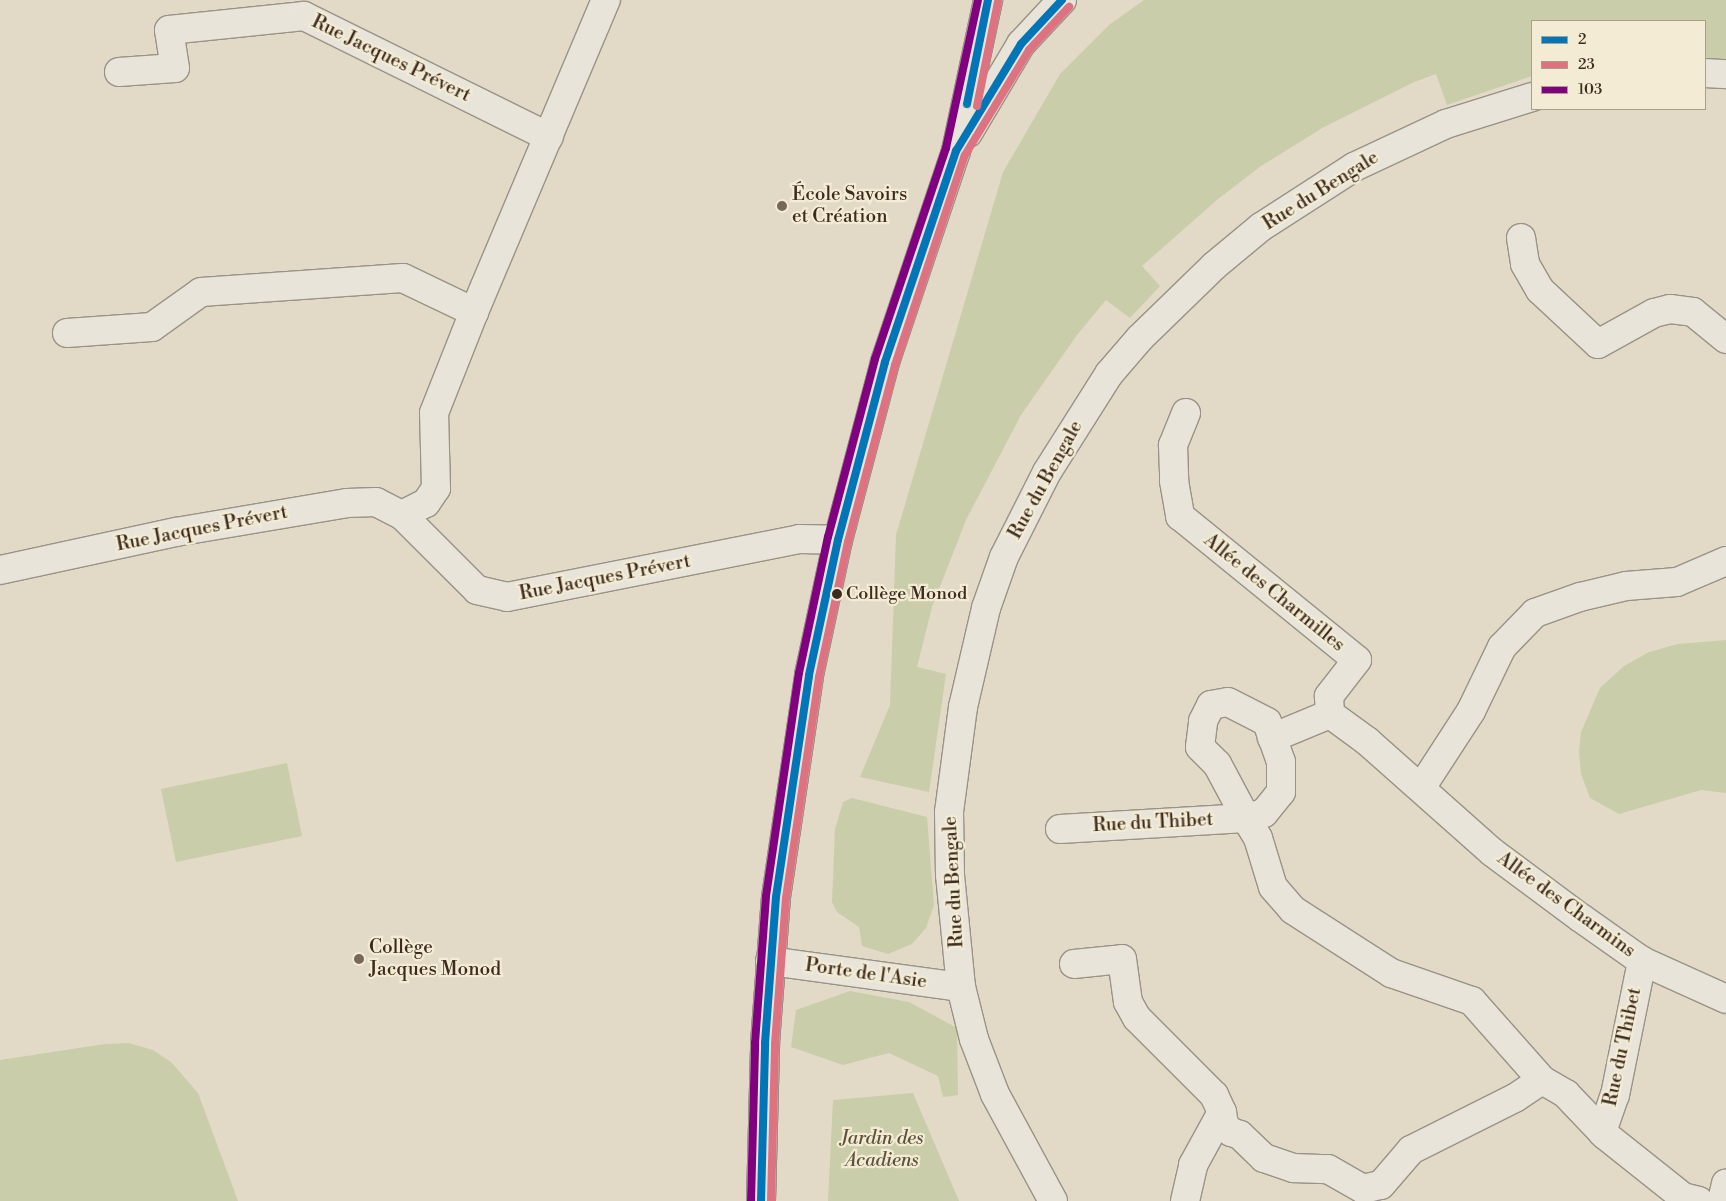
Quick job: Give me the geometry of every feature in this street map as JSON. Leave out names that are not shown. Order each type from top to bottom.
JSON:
[{"type":"street","points":[[402,515],[426,504],[436,488],[434,413],[474,312],[550,137],[606,0]]},
{"type":"street","points":[[762,1201],[770,961],[776,897],[808,684],[838,540],[886,362],[956,151],[988,0]]},
{"type":"street","points":[[956,151],[1021,44],[1062,0]]},
{"type":"street","name":"Rue Jacques Prévert","points":[[119,72],[175,68],[169,30],[304,16],[550,137]]},
{"type":"street","points":[[1706,73],[1726,74]]},
{"type":"street","name":"Rue du Bengale","points":[[1053,1201],[996,1094],[974,1039],[961,987],[950,875],[949,812],[963,707],[986,608],[1004,557],[1023,514],[1080,416],[1109,374],[1140,338],[1214,266],[1261,227],[1354,167],[1446,124],[1531,97]]},
{"type":"street","points":[[1521,238],[1525,264],[1540,290],[1598,344],[1654,313],[1670,309],[1693,312],[1726,339]]},
{"type":"street","points":[[67,333],[152,327],[200,292],[403,278],[474,312]]},
{"type":"street","name":"Allée des Charmilles","points":[[1186,413],[1173,445],[1174,481],[1180,516],[1357,660],[1330,696],[1330,714]]},
{"type":"street","name":"Rue Jacques Prévert","points":[[0,570],[176,532],[347,503],[376,502],[402,515],[477,590],[507,597],[799,539],[838,540]]},
{"type":"street","points":[[1272,738],[1330,714],[1421,788],[1471,711],[1502,647],[1535,613],[1580,597],[1626,586],[1677,582],[1726,561]]},
{"type":"street","name":"Rue du Thibet","points":[[1060,829],[1246,818],[1264,813],[1281,792],[1281,762],[1267,722],[1228,702],[1211,705],[1203,721],[1200,747],[1217,764],[1246,818],[1258,838],[1273,887],[1293,910],[1391,973],[1472,1001],[1542,1080],[1566,1094],[1602,1132],[1683,1197],[1699,1201]]},
{"type":"street","name":"Allée des Charmins","points":[[1421,788],[1492,852],[1642,961],[1726,999]]},
{"type":"street","points":[[1074,964],[1122,959],[1128,1002],[1137,1018],[1214,1095],[1222,1112],[1224,1125],[1231,1132],[1240,1135],[1264,1158],[1293,1168],[1328,1169],[1363,1188],[1381,1185],[1411,1150],[1515,1098],[1542,1080]]},
{"type":"street","name":"Porte de l'Asie","points":[[770,961],[961,987]]},
{"type":"street","name":"Rue du Thibet","points":[[1602,1132],[1615,1095],[1642,961]]},
{"type":"street","points":[[1185,1201],[1193,1165],[1222,1112]]},
{"type":"street","points":[[1722,1201],[1726,1183]]},
{"type":"green space","points":[[1144,0],[1726,0],[1726,63],[1706,59],[1706,20],[1531,20],[1531,76],[1447,105],[1436,74],[1414,82],[1324,127],[1261,166],[1218,199],[1142,266],[1160,286],[1130,318],[1106,300],[1077,335],[1021,415],[966,520],[932,607],[917,667],[946,674],[929,792],[860,777],[890,705],[896,535],[1003,172],[1060,74],[1109,25]]},
{"type":"green space","points":[[1726,640],[1726,793],[1701,790],[1619,814],[1590,798],[1581,774],[1579,752],[1581,732],[1600,688],[1624,666],[1649,652],[1678,644]]},
{"type":"green space","points":[[287,763],[302,836],[176,862],[161,789]]},
{"type":"green space","points":[[852,798],[927,817],[934,905],[926,928],[912,944],[888,954],[862,946],[859,927],[837,912],[832,902],[835,829],[843,802]]},
{"type":"green space","points":[[850,991],[909,1002],[957,1028],[958,1095],[943,1097],[938,1076],[889,1053],[843,1065],[791,1047],[796,1010]]},
{"type":"green space","points":[[129,1043],[153,1050],[171,1062],[198,1093],[238,1201],[0,1201],[0,1060],[105,1044]]},
{"type":"green space","name":"Jardin des Acadiens","points":[[913,1093],[959,1201],[828,1201],[833,1100]]},
{"type":"transit line","name":"103","points":[[751,1201],[755,1043],[766,896],[799,673],[828,537],[875,359],[946,148],[978,0]]},
{"type":"transit line","name":"2","points":[[967,104],[988,0]]},
{"type":"transit line","name":"2","points":[[761,1201],[765,1043],[776,897],[809,675],[838,540],[885,362],[956,151],[1021,44],[1062,0]]},
{"type":"transit line","name":"23","points":[[977,106],[998,2]]},
{"type":"transit line","name":"23","points":[[771,1201],[775,1044],[786,898],[819,677],[848,542],[895,365],[965,155],[1029,50],[1069,7]]},
{"type":"place","name":"École Savoirs et Création","points":[[782,206]]},
{"type":"place","name":"Collège Monod","points":[[837,594]]},
{"type":"place","name":"Collège Jacques Monod","points":[[359,959]]}]
